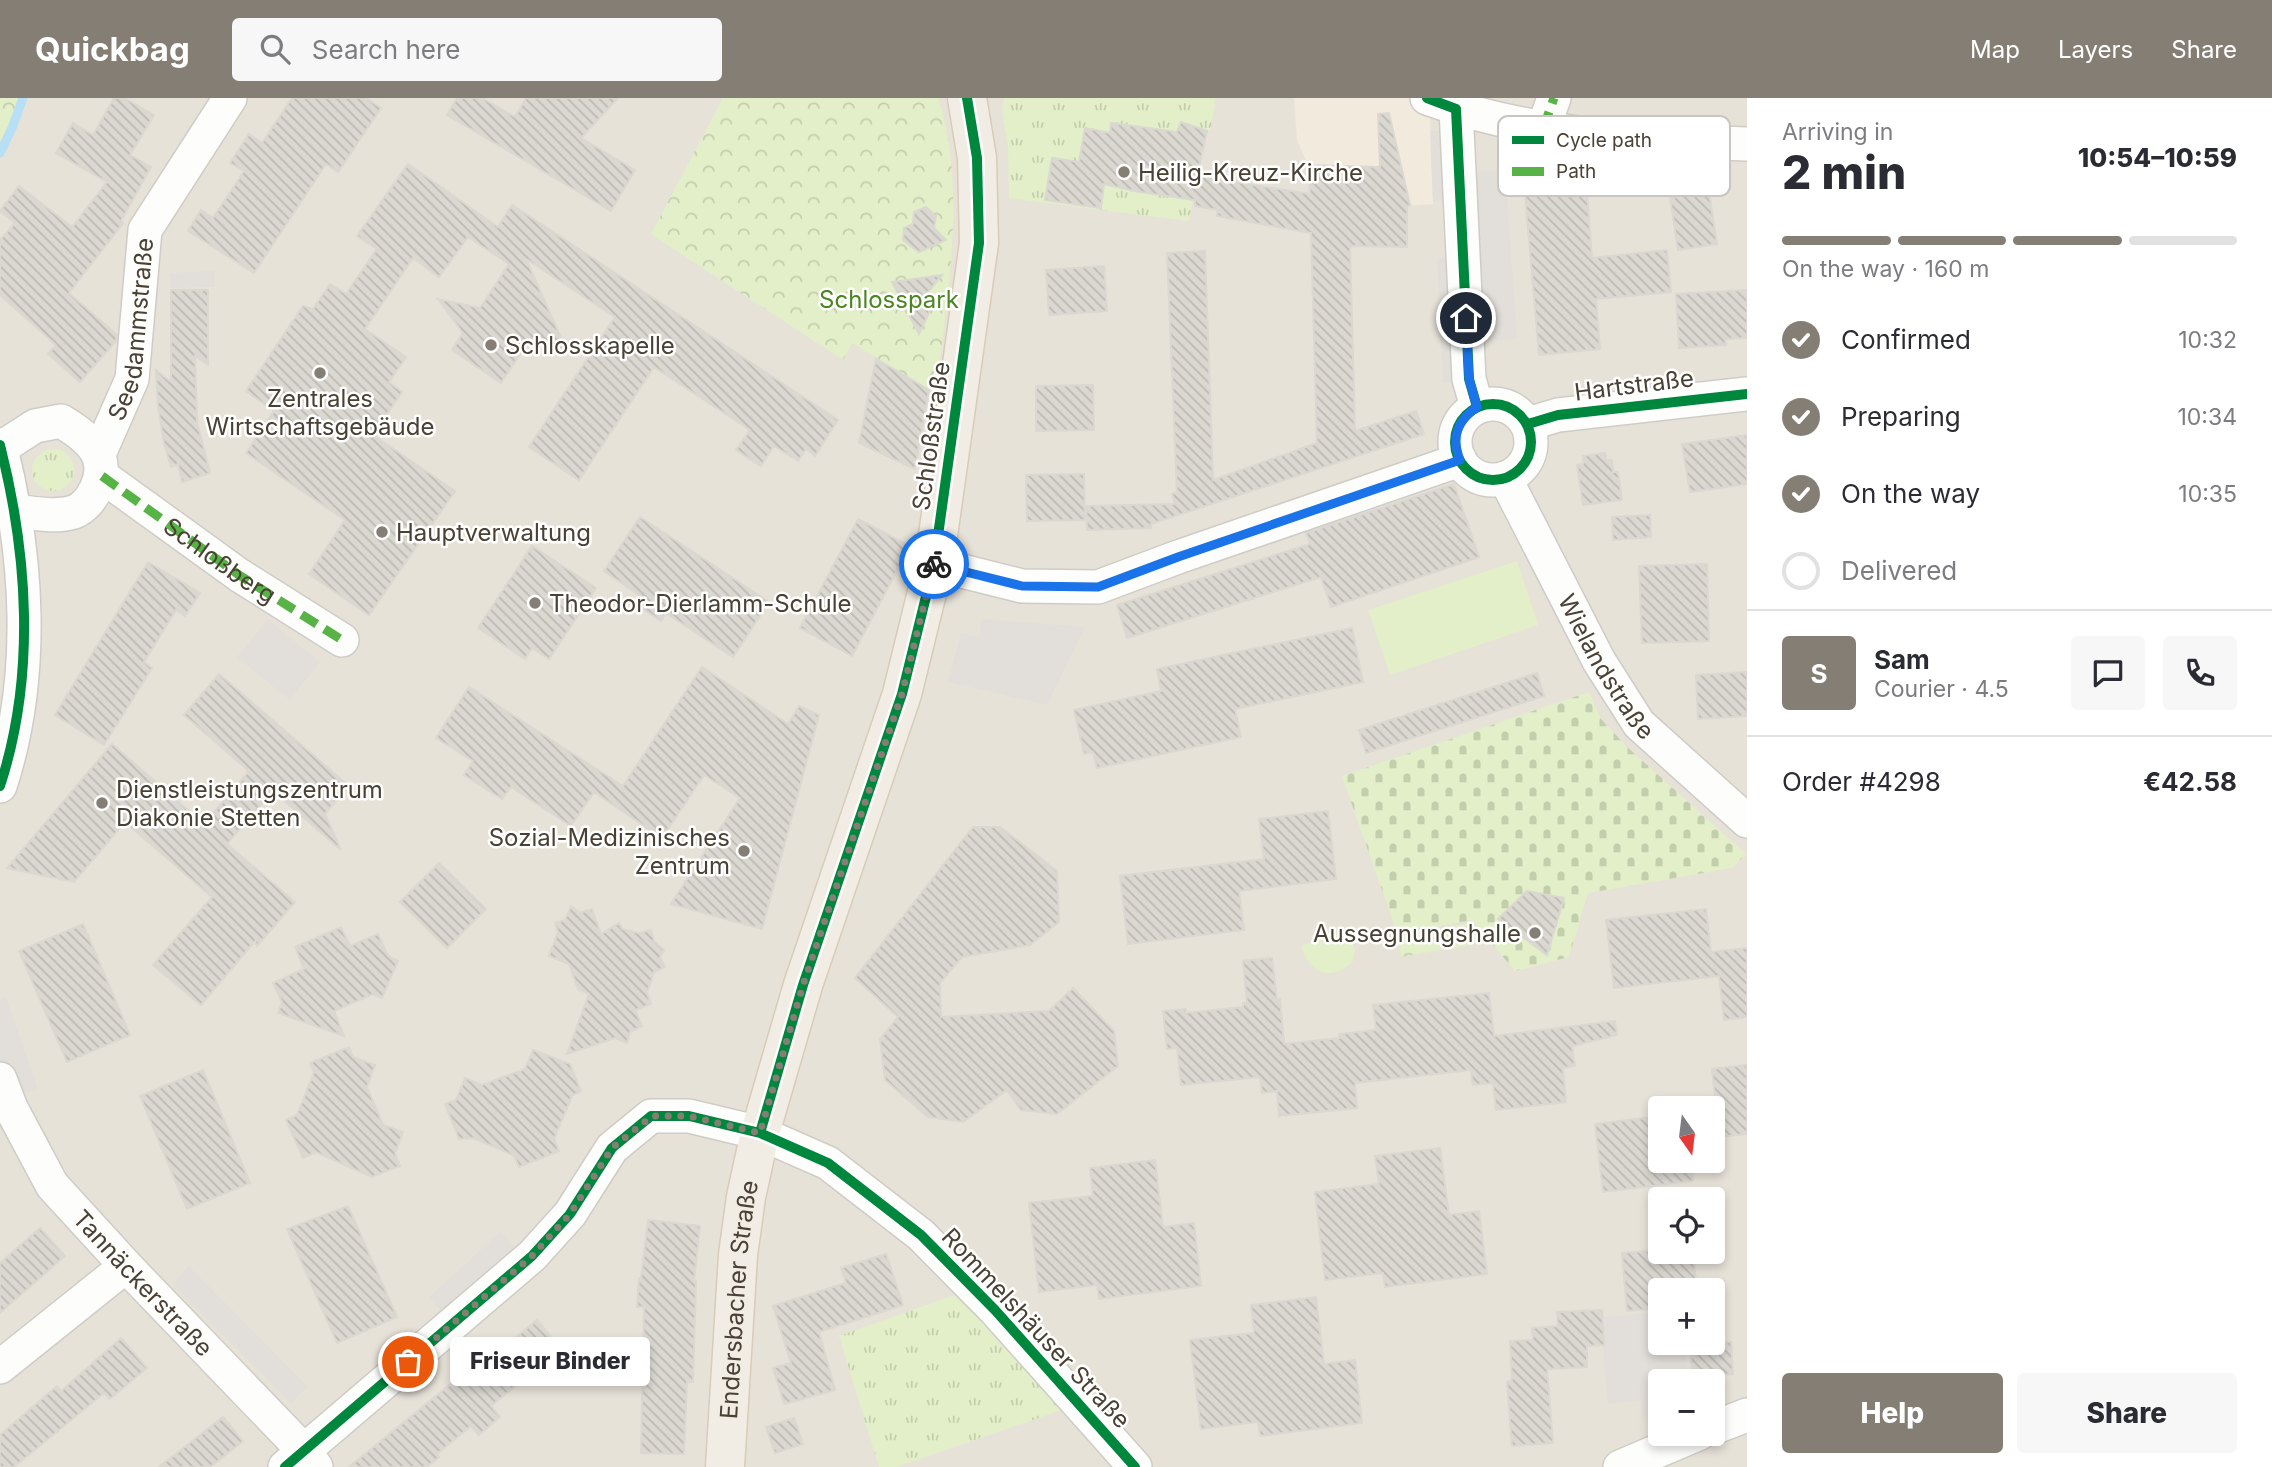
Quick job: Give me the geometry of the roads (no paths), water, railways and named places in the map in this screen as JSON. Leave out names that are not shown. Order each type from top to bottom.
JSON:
[{"type":"main road","name":"Schloßstraße","points":[[760,1133],[803,985],[902,694],[934,564],[979,243],[977,158],[967,98]]},
{"type":"main road","name":"Endersbacher Straße","points":[[725,1467],[738,1255],[746,1197],[760,1133]]},
{"type":"street","name":"Seedammstraße","points":[[100,465],[132,379],[145,230],[230,98]]},
{"type":"street","points":[[1548,116],[1554,98]]},
{"type":"street","points":[[1477,407],[1469,379],[1442,103],[1498,117]]},
{"type":"street","name":"Hartstraße","points":[[1528,424],[1558,415],[1747,394]]},
{"type":"street","points":[[1491,403],[1506,405],[1518,412],[1528,424],[1532,445],[1529,456],[1516,473],[1506,478],[1484,479],[1466,468],[1455,449],[1459,424],[1466,414],[1477,407],[1491,403]]},
{"type":"street","name":"Schloßberg","points":[[0,446],[35,426],[61,421],[84,434],[100,465],[240,575],[342,640]]},
{"type":"street","points":[[0,446],[15,511],[23,571],[23,638],[18,715],[0,786]]},
{"type":"street","points":[[934,564],[1022,586],[1098,587],[1460,460]]},
{"type":"street","points":[[15,511],[50,515],[76,511],[92,499],[100,465]]},
{"type":"street","name":"Wielandstraße","points":[[1506,478],[1599,661],[1639,724],[1747,821]]},
{"type":"street","name":"Tannäckerstraße","points":[[0,1079],[10,1108],[52,1185],[302,1462]]},
{"type":"street","name":"Rommelshäuser Straße","points":[[302,1462],[532,1256],[570,1214],[612,1148],[652,1116],[689,1116],[760,1133],[828,1163],[921,1235],[995,1310],[1135,1467]]},
{"type":"street","points":[[0,1367],[126,1266]]},
{"type":"street","points":[[1725,1423],[1747,1415]]},
{"type":"street","points":[[1620,1467],[1669,1446]]},
{"type":"waterway","points":[[0,153],[23,98]]},
{"type":"place","name":"Heilig-Kreuz-Kirche","points":[[1124,172]]},
{"type":"place","name":"Schlosskapelle","points":[[491,345]]},
{"type":"place","name":"Zentrales Wirtschaftsgebäude","points":[[320,373]]},
{"type":"place","name":"Hauptverwaltung","points":[[382,532]]},
{"type":"place","name":"Theodor-Dierlamm-Schule","points":[[535,603]]},
{"type":"place","name":"Dienstleistungszentrum Diakonie Stetten","points":[[102,803]]},
{"type":"place","name":"Sozial-Medizinisches Zentrum","points":[[744,851]]},
{"type":"place","name":"Aussegnungshalle","points":[[1535,933]]},
{"type":"place","name":"Friseur Binder","points":[[408,1362]]},
{"type":"park label","name":"Schlosspark","points":[[889,299]]}]
